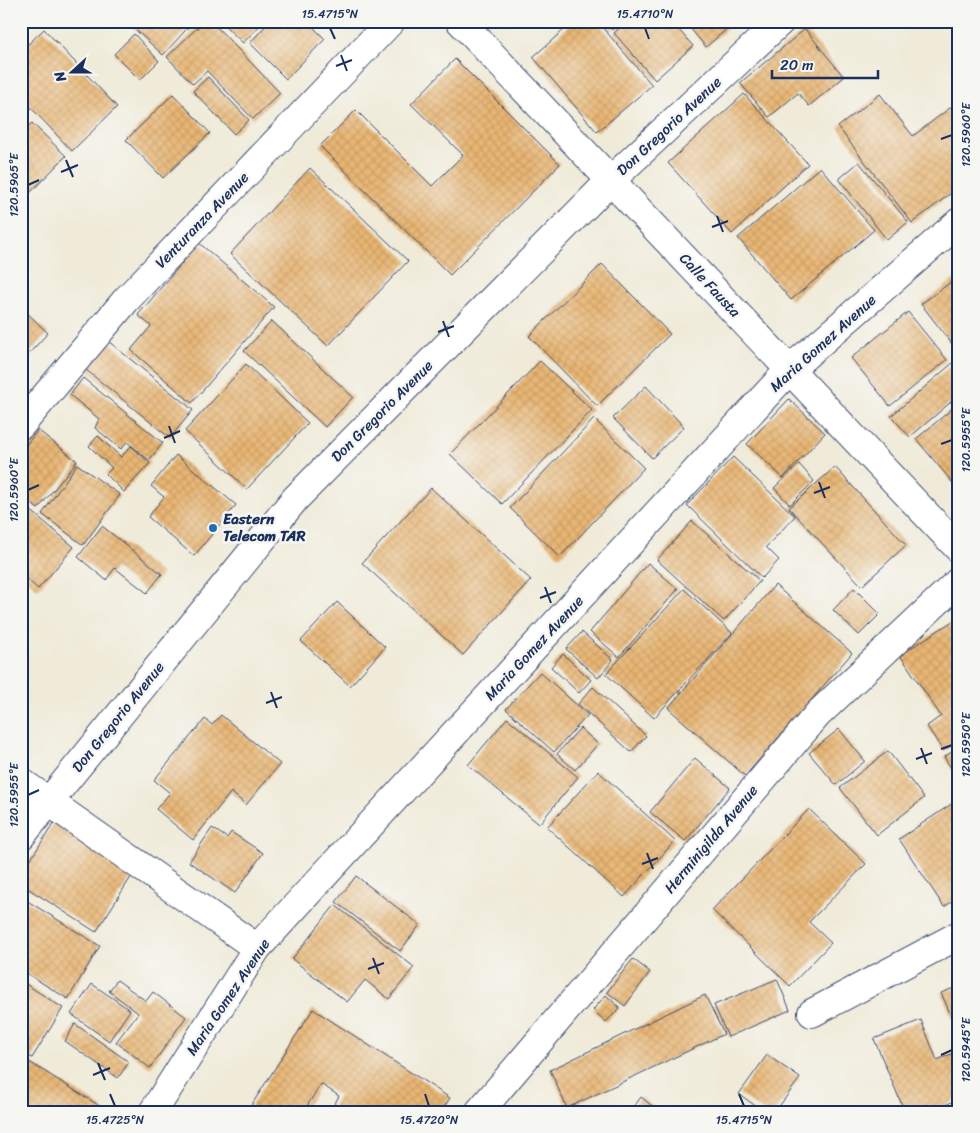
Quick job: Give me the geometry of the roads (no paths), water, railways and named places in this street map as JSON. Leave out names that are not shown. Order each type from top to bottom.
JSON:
[{"type":"street","name":"Venturanza Avenue","points":[[21,425],[126,300],[391,21]]},
{"type":"street","name":"Calle Fausta","points":[[460,21],[959,549]]},
{"type":"street","name":"Don Gregorio Avenue","points":[[21,836],[295,499],[611,180],[781,21]]},
{"type":"street","name":"Maria Gomez Avenue","points":[[153,1112],[257,948],[790,369],[959,222]]},
{"type":"street","name":"Herminigilda Avenue","points":[[479,1112],[818,714],[959,581]]},
{"type":"street","points":[[21,782],[257,948]]},
{"type":"street","points":[[812,1014],[959,935]]},
{"type":"place","name":"Eastern Telecom TAR","points":[[213,528]]}]
